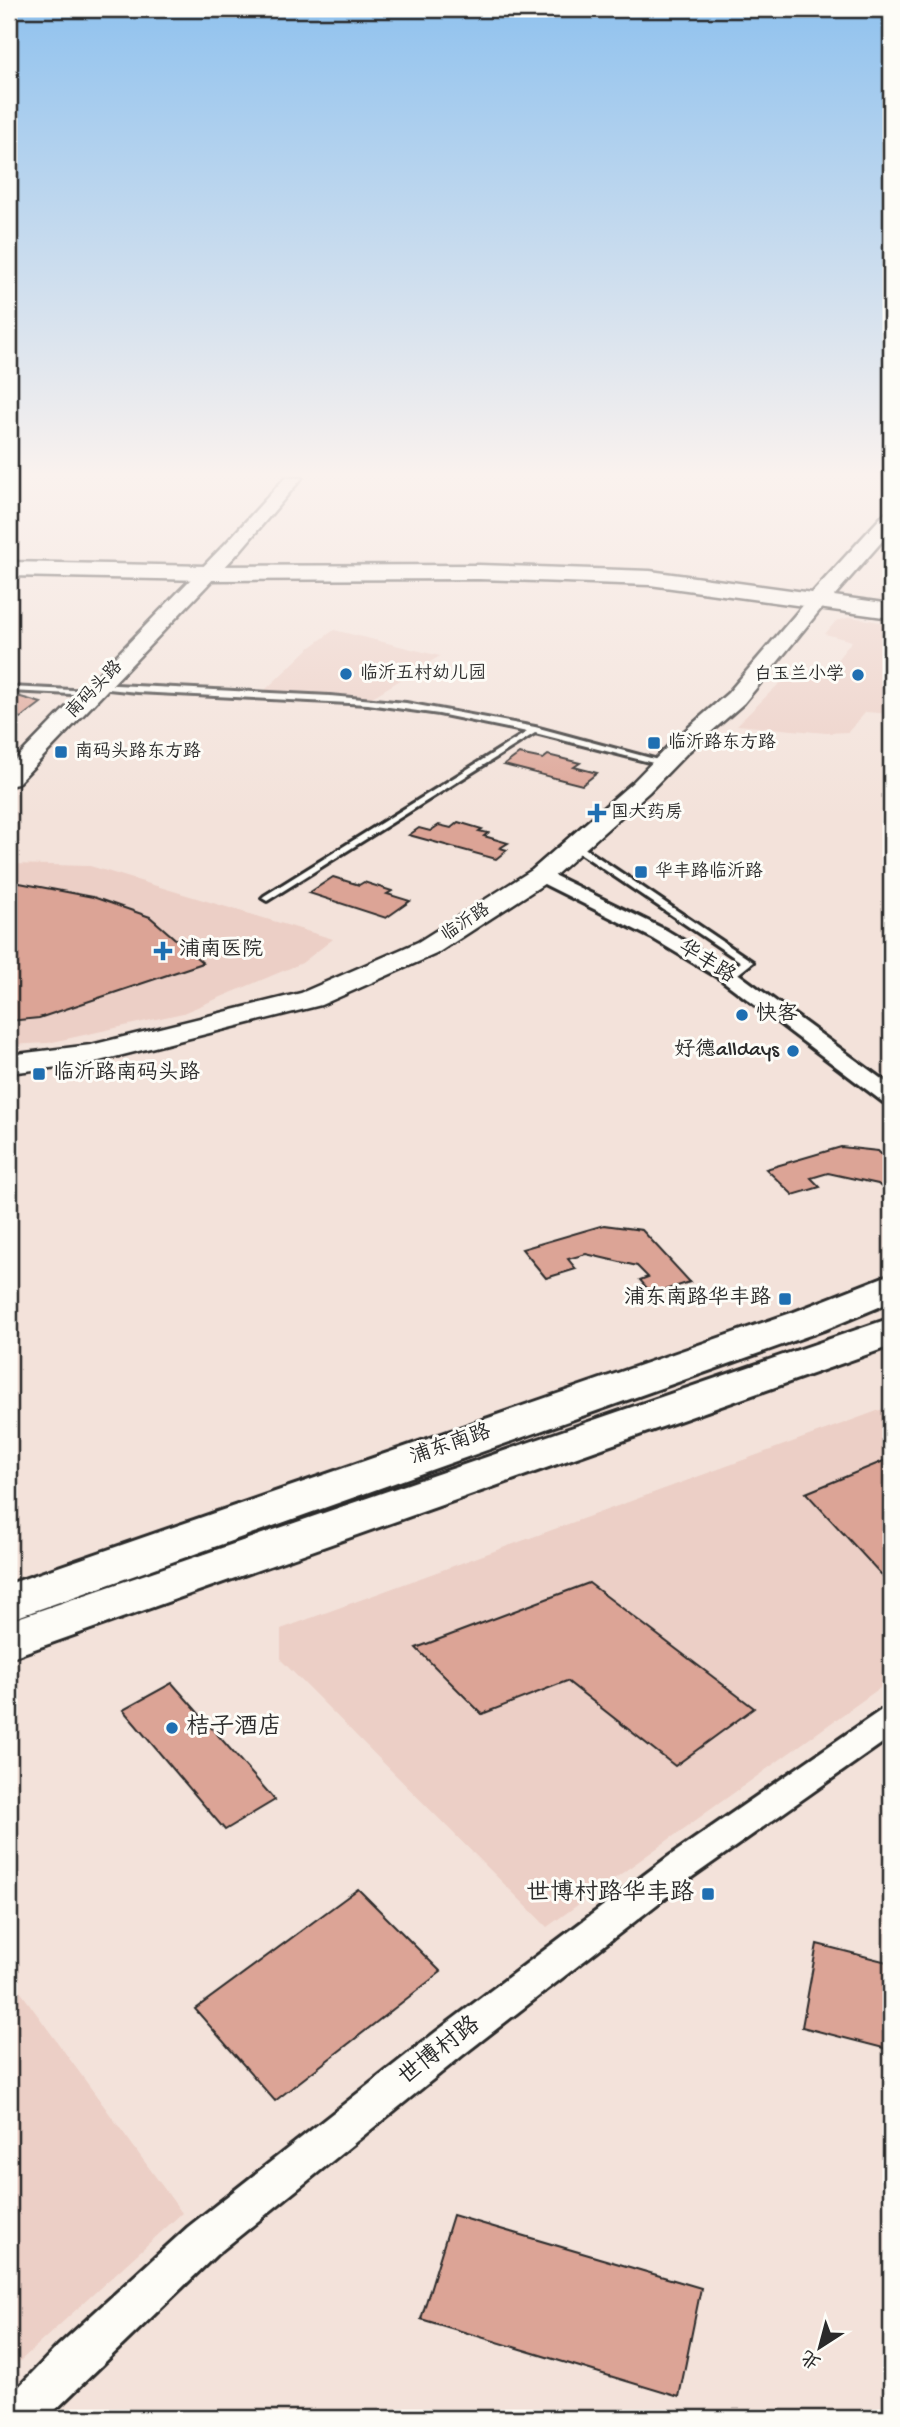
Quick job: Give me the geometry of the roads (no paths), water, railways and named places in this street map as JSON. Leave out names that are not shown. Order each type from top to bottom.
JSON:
[{"type":"main road","points":[[816,591],[891,596]]},
{"type":"main road","points":[[825,592],[891,611]]},
{"type":"main road","name":"浦东南路","points":[[9,1602],[809,1321],[891,1287]]},
{"type":"main road","name":"浦东南路","points":[[9,1640],[891,1331]]},
{"type":"street","name":"南码头路","points":[[9,779],[190,591]]},
{"type":"street","name":"临沂路","points":[[9,1064],[91,1054],[311,999],[427,948],[541,875],[575,845],[736,698],[825,592]]},
{"type":"street","name":"华丰路","points":[[541,875],[659,934],[729,976],[891,1097]]},
{"type":"street","name":"世博村路","points":[[18,2418],[73,2361],[202,2241],[680,1867],[891,1720]]},
{"type":"lane","points":[[9,689],[234,692],[405,706],[535,730],[665,763]]},
{"type":"lane","points":[[267,898],[535,730]]},
{"type":"lane","points":[[575,845],[748,962],[729,976]]},
{"type":"place","name":"临沂五村幼儿园","points":[[346,674]]},
{"type":"place","name":"白玉兰小学","points":[[858,675]]},
{"type":"place","name":"临沂路东方路","points":[[654,743]]},
{"type":"place","name":"南码头路东方路","points":[[61,752]]},
{"type":"place","name":"国大药房","points":[[597,813]]},
{"type":"place","name":"华丰路临沂路","points":[[641,872]]},
{"type":"place","name":"浦南医院","points":[[163,951]]},
{"type":"place","name":"快客","points":[[742,1015]]},
{"type":"place","name":"好德alldays","points":[[793,1051]]},
{"type":"place","name":"临沂路南码头路","points":[[39,1074]]},
{"type":"place","name":"浦东南路华丰路","points":[[785,1299]]},
{"type":"place","name":"桔子酒店","points":[[172,1728]]},
{"type":"place","name":"世博村路华丰路","points":[[708,1894]]}]
